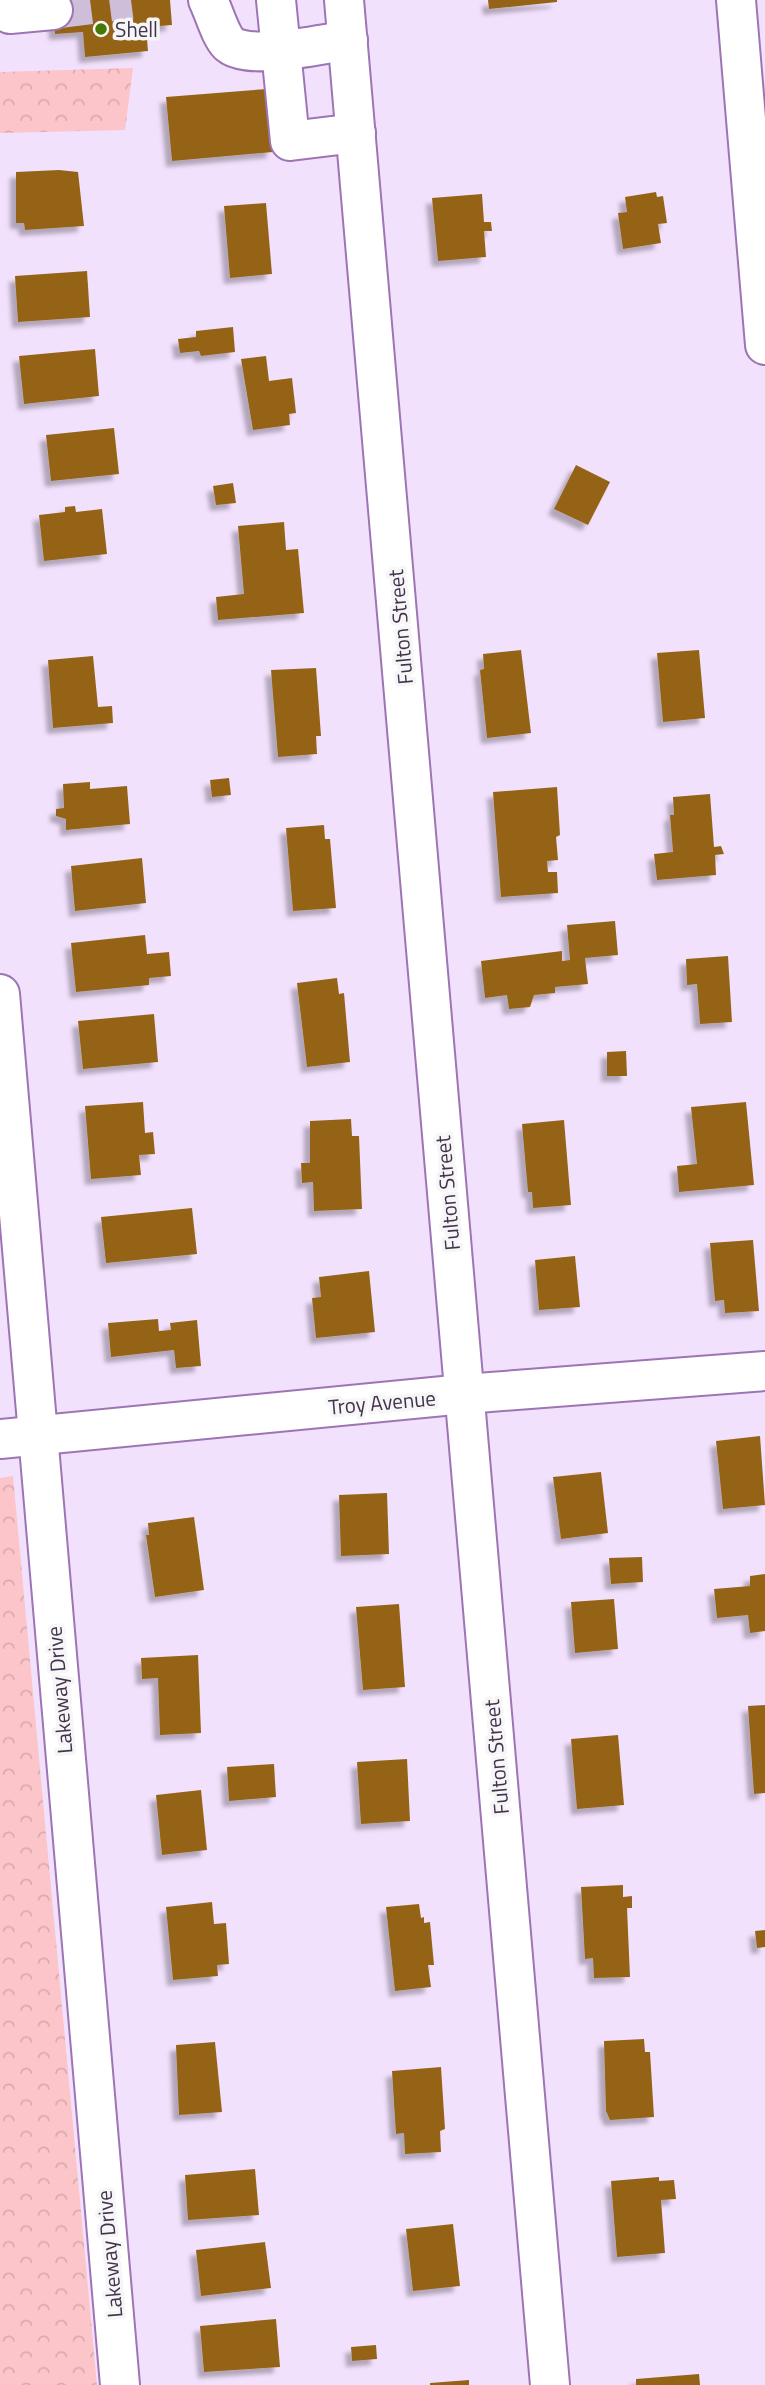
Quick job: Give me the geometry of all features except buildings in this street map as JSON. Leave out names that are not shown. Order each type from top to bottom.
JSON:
[{"type":"street","points":[[8,0],[10,14],[53,10]]},
{"type":"street","points":[[208,0],[229,44],[242,51],[281,50],[348,40]]},
{"type":"street","points":[[276,0],[290,141],[356,133]]},
{"type":"street","name":"Fulton Street","points":[[344,0],[550,2385]]},
{"type":"street","points":[[736,0],[765,345]]},
{"type":"street","name":"Lakeway Drive","points":[[0,994],[120,2385]]},
{"type":"street","name":"Troy Avenue","points":[[0,1439],[464,1394],[765,1371]]},
{"type":"green space","points":[[133,68],[125,130],[0,133],[0,72]]},
{"type":"green space","points":[[13,1476],[97,2385],[0,2385],[0,1478]]},
{"type":"tunnel","points":[[53,10],[131,0]]},
{"type":"place","name":"Shell","points":[[101,29]]}]
